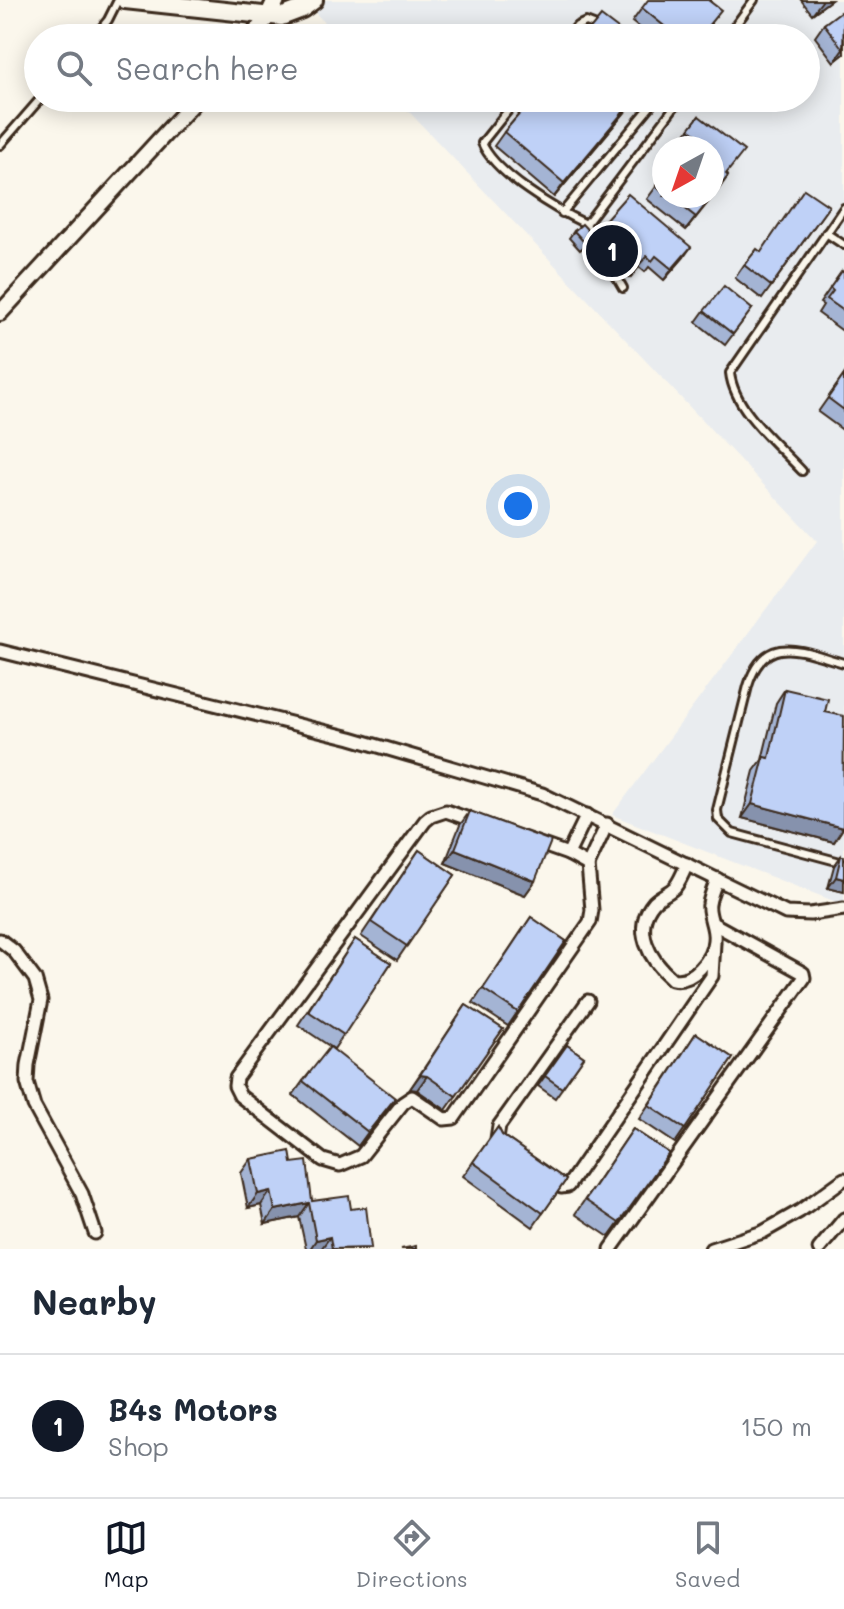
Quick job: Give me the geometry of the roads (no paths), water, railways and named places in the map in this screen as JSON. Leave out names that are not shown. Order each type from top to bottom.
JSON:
[{"type":"main road","points":[[125,0],[268,17],[281,17],[302,9],[314,0]]},
{"type":"main road","points":[[268,17],[276,0]]},
{"type":"street","points":[[262,24],[268,17]]},
{"type":"street","points":[[0,313],[185,112]]},
{"type":"street","points":[[0,651],[351,738],[542,794],[786,913],[810,914],[844,909]]},
{"type":"street","points":[[588,865],[568,854],[453,812],[431,816],[236,1078],[235,1086],[240,1096],[323,1160],[340,1165],[361,1156],[403,1103],[412,1097],[444,1119],[454,1118],[590,922],[592,910],[588,865],[607,824]]},
{"type":"street","points":[[568,854],[587,815]]},
{"type":"street","points":[[687,864],[675,887],[651,906],[644,922],[652,959],[672,979],[688,979],[705,962],[714,943]]},
{"type":"street","points":[[536,1169],[561,1187],[568,1186],[712,976],[714,924],[708,906],[717,879]]},
{"type":"street","points":[[611,1249],[804,978],[803,973],[714,924]]},
{"type":"street","points":[[0,940],[14,951],[35,979],[41,1000],[27,1082],[34,1106],[82,1194],[95,1233]]},
{"type":"street","points":[[510,1151],[497,1142],[499,1126],[588,1001]]},
{"type":"street","points":[[711,1249],[763,1232],[800,1211],[844,1179]]},
{"type":"street","points":[[819,1249],[844,1219]]},
{"type":"lane","points":[[105,24],[118,0]]},
{"type":"lane","points":[[736,24],[754,0]]},
{"type":"lane","points":[[0,145],[29,112]]},
{"type":"lane","points":[[507,112],[482,143],[486,153],[562,213],[586,224],[623,288]]},
{"type":"lane","points":[[562,213],[646,112]]},
{"type":"lane","points":[[586,224],[670,112]]},
{"type":"lane","points":[[614,186],[621,192]]},
{"type":"lane","points":[[802,471],[742,407],[732,388],[730,373],[844,208]]},
{"type":"lane","points":[[826,233],[844,245]]},
{"type":"lane","points":[[844,654],[841,662],[782,648],[767,654],[757,666],[748,686],[717,810],[718,819],[732,833],[844,863]]},
{"type":"place","name":"B4s Motors","points":[[612,251]]}]
